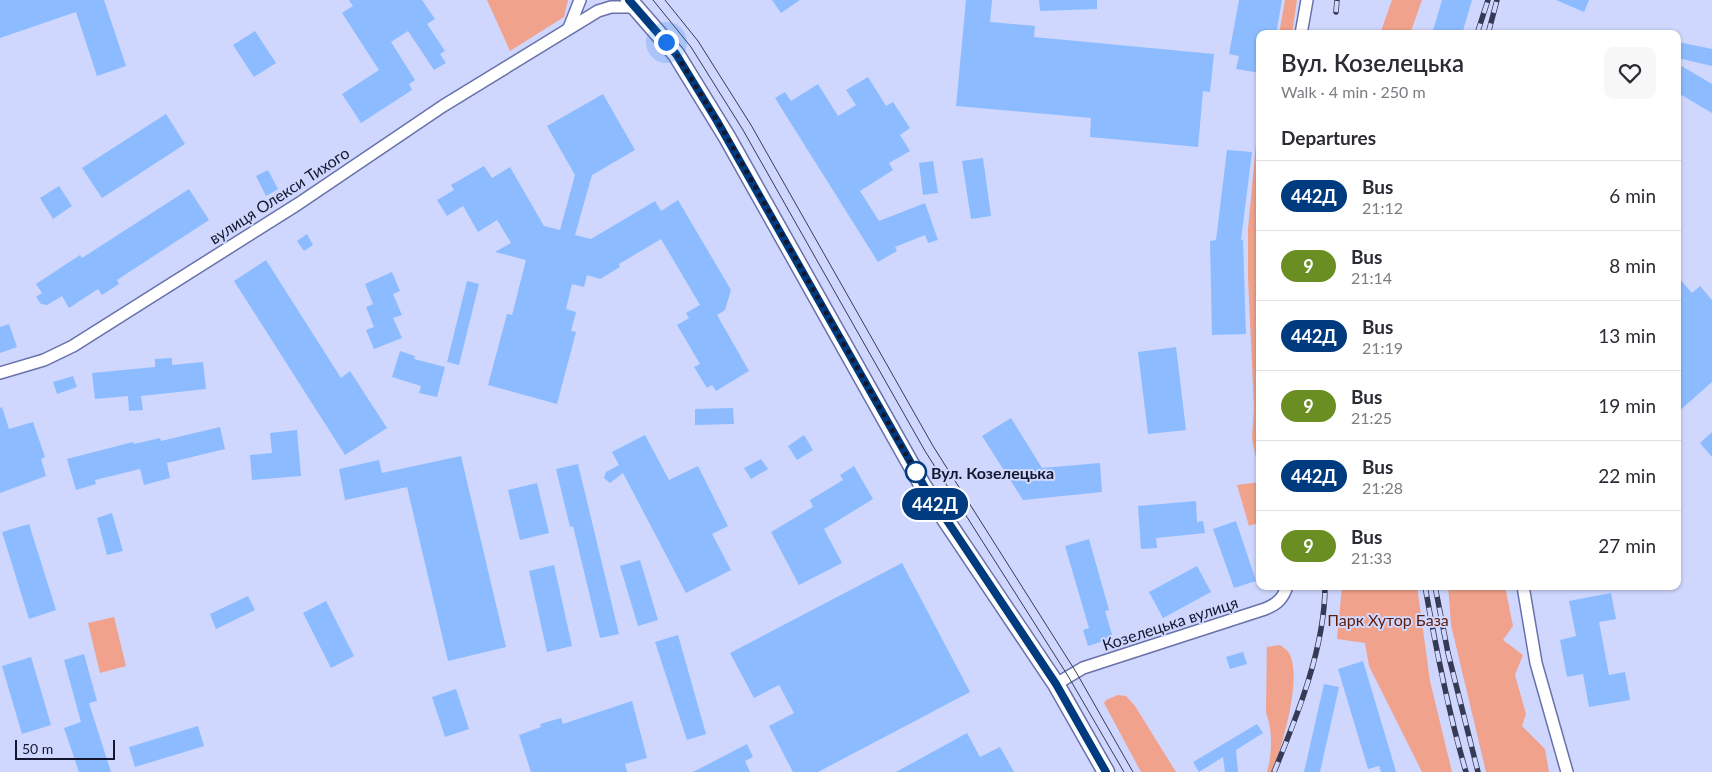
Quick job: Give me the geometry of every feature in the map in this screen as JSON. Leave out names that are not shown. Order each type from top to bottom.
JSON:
[{"type":"main road","points":[[632,4],[681,62],[732,146],[924,486],[1056,684],[1106,772]]},
{"type":"street","points":[[569,28],[580,0]]},
{"type":"street","points":[[1301,30],[1307,0]]},
{"type":"street","name":"вулиця Олекси Тихого","points":[[0,374],[44,360],[73,346],[298,204],[443,106],[569,28],[598,11],[632,4]]},
{"type":"street","name":"Козелецька вулиця","points":[[1056,684],[1083,668],[1265,609],[1276,604],[1285,595],[1286,590]]},
{"type":"street","points":[[1524,590],[1536,663],[1567,772]]},
{"type":"green space","points":[[487,0],[568,0],[564,17],[510,51]]},
{"type":"green space","points":[[1285,0],[1297,0],[1293,30],[1280,30]]},
{"type":"green space","points":[[1392,0],[1422,0],[1411,30],[1381,30]]},
{"type":"green space","points":[[1256,144],[1256,458],[1252,439],[1254,407],[1248,279],[1248,229]]},
{"type":"green space","points":[[1256,483],[1256,523],[1249,526],[1237,485]]},
{"type":"green space","name":"Парк Хутор База","points":[[1342,590],[1418,590],[1430,681],[1452,772],[1422,772],[1369,666],[1365,643],[1337,639]]},
{"type":"green space","points":[[1448,590],[1506,590],[1513,626],[1503,640],[1523,655],[1515,675],[1526,714],[1522,726],[1545,749],[1549,772],[1486,772],[1451,625]]},
{"type":"green space","points":[[114,617],[126,666],[100,673],[88,623]]},
{"type":"green space","points":[[1267,632],[1267,647],[1280,645],[1289,653],[1293,664],[1294,678],[1290,712],[1272,772],[1267,772],[1271,742],[1270,727],[1266,713]]},
{"type":"green space","points":[[1118,695],[1126,696],[1135,706],[1176,772],[1141,772],[1104,703],[1106,700]]},
{"type":"building","points":[[0,0],[104,0],[126,66],[97,76],[76,12],[0,38]]},
{"type":"building","points":[[349,0],[422,0],[435,19],[427,24],[445,51],[440,54],[446,63],[434,70],[408,31],[391,42],[415,80],[409,84],[412,90],[361,123],[342,94],[379,70],[342,13],[353,6]]},
{"type":"building","points":[[772,0],[800,0],[781,13]]},
{"type":"building","points":[[966,0],[992,0],[990,22],[1035,26],[1034,37],[1214,54],[1210,92],[1203,91],[1198,147],[1090,137],[1091,118],[956,106]]},
{"type":"building","points":[[1039,0],[1097,0],[1097,9],[1040,11]]},
{"type":"building","points":[[1239,0],[1282,0],[1277,30],[1256,30],[1256,72],[1236,69],[1239,56],[1229,54]]},
{"type":"building","points":[[1442,0],[1472,0],[1463,30],[1433,30]]},
{"type":"building","points":[[1556,0],[1589,0],[1584,12]]},
{"type":"building","points":[[255,31],[276,63],[254,77],[233,45]]},
{"type":"building","points":[[1681,43],[1712,49],[1712,66],[1681,59]]},
{"type":"building","points":[[1681,66],[1712,84],[1712,113],[1681,95]]},
{"type":"building","points":[[868,77],[886,106],[893,102],[910,128],[900,135],[910,151],[889,163],[893,170],[860,191],[879,221],[925,203],[938,240],[928,243],[925,235],[895,247],[897,251],[878,262],[775,98],[785,92],[791,101],[818,84],[838,116],[856,105],[846,90]]},
{"type":"building","points":[[603,94],[635,150],[592,175],[575,235],[591,239],[655,201],[661,211],[678,200],[731,290],[725,310],[717,315],[749,371],[716,391],[712,385],[707,388],[694,367],[700,364],[677,325],[689,318],[686,313],[700,305],[661,239],[619,264],[620,267],[600,279],[587,275],[584,287],[572,284],[566,309],[576,312],[571,331],[576,332],[557,404],[488,385],[507,314],[512,315],[526,260],[495,252],[511,243],[497,220],[478,232],[463,206],[447,216],[437,200],[454,190],[451,185],[484,166],[492,178],[510,167],[544,226],[560,230],[575,175],[547,126]]},
{"type":"building","points":[[166,114],[185,144],[102,198],[82,168]]},
{"type":"building","points":[[1227,150],[1252,152],[1241,240],[1243,240],[1246,334],[1212,335],[1210,241],[1216,240]]},
{"type":"building","points":[[983,158],[991,216],[971,219],[962,161]]},
{"type":"building","points":[[933,161],[938,193],[923,195],[919,163]]},
{"type":"building","points":[[268,170],[278,189],[266,196],[256,176]]},
{"type":"building","points":[[59,186],[72,206],[53,219],[40,198]]},
{"type":"building","points":[[189,189],[209,220],[117,280],[119,284],[102,295],[98,289],[69,308],[62,296],[47,305],[41,304],[36,297],[42,293],[36,284],[80,255],[82,258]]},
{"type":"building","points":[[307,234],[313,245],[304,251],[297,241]]},
{"type":"building","points":[[266,260],[341,378],[350,371],[387,428],[345,455],[234,281]]},
{"type":"building","points":[[392,272],[400,291],[393,294],[402,315],[393,318],[402,338],[374,349],[366,330],[374,327],[366,307],[373,304],[365,284]]},
{"type":"building","points":[[1681,280],[1692,293],[1700,286],[1712,300],[1712,382],[1681,409]]},
{"type":"building","points":[[467,281],[479,284],[459,365],[447,362]]},
{"type":"building","points":[[9,324],[17,347],[0,353],[0,327]]},
{"type":"building","points":[[1176,347],[1186,430],[1148,434],[1138,352]]},
{"type":"building","points":[[400,351],[415,356],[414,359],[445,367],[437,397],[419,393],[421,386],[392,377]]},
{"type":"building","points":[[172,358],[172,365],[203,362],[206,389],[141,396],[143,410],[129,411],[128,396],[95,399],[92,373],[155,367],[155,359]]},
{"type":"building","points":[[73,376],[77,387],[57,394],[53,382]]},
{"type":"building","points":[[2,407],[9,429],[33,422],[45,457],[41,459],[46,476],[0,493],[0,408]]},
{"type":"building","points":[[733,408],[734,424],[695,425],[695,409]]},
{"type":"building","points":[[1011,418],[1042,468],[1100,463],[1102,492],[1023,500],[982,436]]},
{"type":"building","points":[[220,427],[225,449],[167,463],[170,478],[144,485],[140,469],[95,480],[96,484],[76,490],[67,459],[133,442],[134,444],[160,438],[161,441]]},
{"type":"building","points":[[297,430],[301,476],[252,480],[250,455],[272,453],[270,433]]},
{"type":"building","points":[[1712,432],[1712,457],[1700,443]]},
{"type":"building","points":[[645,435],[669,480],[698,466],[728,526],[712,534],[731,570],[686,593],[623,473],[610,483],[604,478],[606,472],[619,465],[612,452]]},
{"type":"building","points":[[804,435],[813,450],[797,460],[788,446]]},
{"type":"building","points":[[461,456],[506,647],[448,661],[407,487],[345,500],[339,469],[379,460],[382,473]]},
{"type":"building","points":[[761,459],[768,469],[751,479],[744,468]]},
{"type":"building","points":[[578,464],[619,634],[600,638],[573,526],[570,527],[556,469]]},
{"type":"building","points":[[854,466],[873,499],[824,529],[842,563],[799,585],[771,532],[813,507],[810,500],[843,480],[840,475]]},
{"type":"building","points":[[537,483],[549,533],[520,540],[508,490]]},
{"type":"building","points":[[1196,501],[1197,522],[1203,521],[1205,533],[1156,538],[1157,548],[1141,549],[1138,506]]},
{"type":"building","points":[[112,513],[123,551],[107,555],[97,518]]},
{"type":"building","points":[[1236,521],[1256,581],[1234,588],[1213,529]]},
{"type":"building","points":[[29,524],[56,610],[29,619],[2,532]]},
{"type":"building","points":[[1089,539],[1109,610],[1105,611],[1113,638],[1088,646],[1083,630],[1089,628],[1065,546]]},
{"type":"building","points":[[640,560],[658,620],[638,626],[620,566]]},
{"type":"building","points":[[902,563],[970,692],[818,772],[793,772],[769,726],[794,713],[779,685],[754,698],[730,653]]},
{"type":"building","points":[[554,565],[572,646],[547,652],[529,571]]},
{"type":"building","points":[[1197,566],[1211,592],[1163,618],[1149,592]]},
{"type":"building","points":[[1611,593],[1616,619],[1599,622],[1609,675],[1625,672],[1630,700],[1589,707],[1583,674],[1567,677],[1560,640],[1576,636],[1569,601]]},
{"type":"building","points":[[248,596],[255,610],[216,629],[210,614]]},
{"type":"building","points":[[326,601],[354,656],[331,668],[303,613]]},
{"type":"building","points":[[678,635],[706,734],[687,740],[655,642]]},
{"type":"building","points":[[1243,652],[1247,664],[1230,669],[1226,657]]},
{"type":"building","points":[[84,654],[97,701],[89,703],[111,772],[79,772],[64,728],[81,722],[64,660]]},
{"type":"building","points":[[31,657],[51,725],[22,734],[2,666]]},
{"type":"building","points":[[1363,661],[1396,772],[1381,772],[1379,766],[1368,769],[1338,669]]},
{"type":"building","points":[[1324,684],[1339,687],[1320,772],[1304,772]]},
{"type":"building","points":[[456,689],[469,729],[445,737],[432,697]]},
{"type":"building","points":[[632,701],[647,758],[625,764],[627,772],[531,772],[519,735],[541,727],[540,724],[561,718],[563,724]]},
{"type":"building","points":[[1257,724],[1263,733],[1236,750],[1238,772],[1225,772],[1223,757],[1199,772],[1193,762]]},
{"type":"building","points":[[198,726],[204,746],[135,767],[129,747]]},
{"type":"building","points":[[967,733],[980,757],[1000,747],[1014,772],[896,772]]},
{"type":"building","points":[[747,744],[753,757],[745,761],[750,772],[693,772]]},
{"type":"tram line","points":[[653,0],[691,47],[743,130],[925,451],[1068,676],[1124,772]]},
{"type":"tram line","points":[[665,0],[698,41],[751,125],[933,446],[1076,672],[1133,772]]},
{"type":"railway","points":[[1336,12],[1337,0]]},
{"type":"railway","points":[[1478,30],[1488,0]]},
{"type":"railway","points":[[1489,30],[1497,0]]},
{"type":"railway","points":[[1274,772],[1292,728],[1315,657],[1324,609],[1325,590]]},
{"type":"railway","points":[[1426,590],[1443,680],[1466,772]]},
{"type":"railway","points":[[1436,590],[1448,653],[1478,772]]},
{"type":"bus line","name":"442Д","points":[[629,0],[676,54],[727,137],[924,486],[1056,684],[1106,772]]},
{"type":"place","name":"Вул. Козелецька","points":[[916,472]]},
{"type":"route","points":[[666,42],[676,54],[727,137],[916,472]]}]
